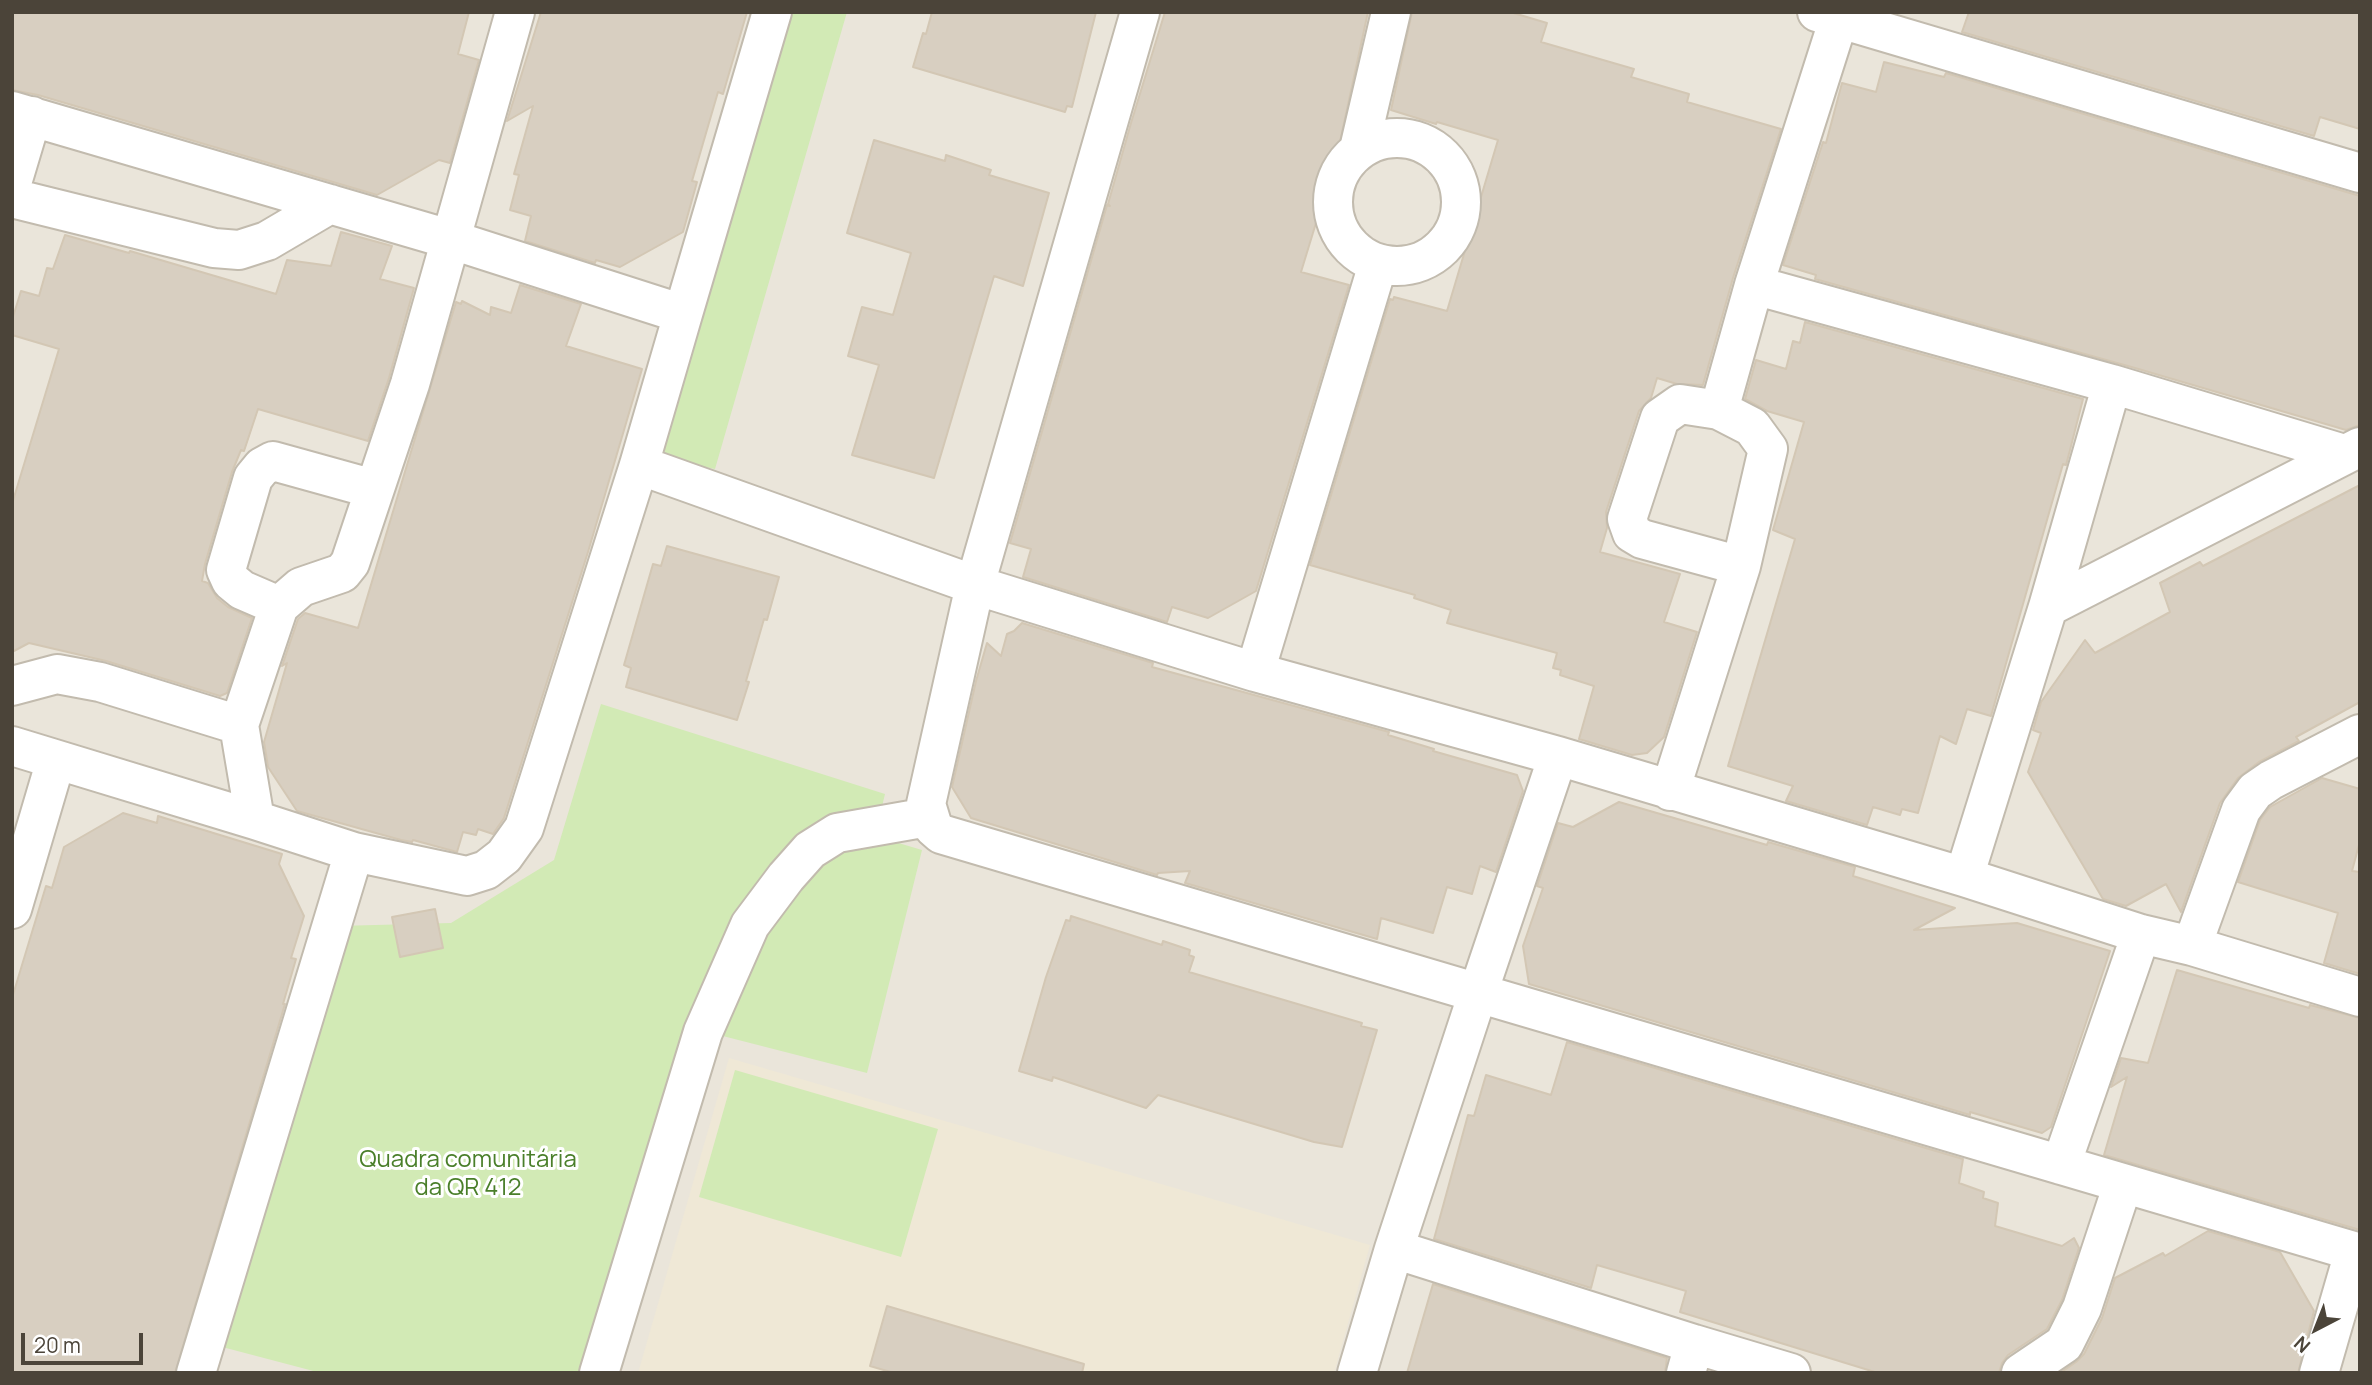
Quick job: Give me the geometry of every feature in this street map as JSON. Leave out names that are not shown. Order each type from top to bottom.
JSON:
[{"type":"street","points":[[256,820],[239,725],[279,606],[301,587],[342,573],[349,563],[410,384],[515,12]]},
{"type":"street","points":[[12,746],[354,852],[467,876],[486,870],[504,856],[524,828],[639,465],[772,12]]},
{"type":"street","points":[[1140,12],[975,585],[926,804],[933,827],[941,834],[2357,1253],[2319,1373]]},
{"type":"street","points":[[1359,149],[1391,12]]},
{"type":"street","points":[[1719,410],[1833,15],[2360,173]]},
{"type":"street","points":[[12,183],[22,113],[449,239],[683,314]]},
{"type":"street","points":[[1396,137],[1415,139],[1432,147],[1447,160],[1458,181],[1462,205],[1457,228],[1444,247],[1424,261],[1397,266],[1378,264],[1361,255],[1346,242],[1337,224],[1333,204],[1335,183],[1344,164],[1359,149],[1377,140],[1396,137]]},
{"type":"street","points":[[12,198],[214,248],[239,250],[267,241],[330,204]]},
{"type":"street","points":[[1255,672],[1378,264]]},
{"type":"street","points":[[1754,285],[2352,451]]},
{"type":"street","points":[[1964,877],[2048,607],[2112,384]]},
{"type":"street","points":[[1670,791],[1741,566],[1768,449],[1752,427],[1719,410],[1680,404],[1660,418],[1627,519],[1632,533],[1642,540],[1741,566]]},
{"type":"street","points":[[2048,607],[2352,451]]},
{"type":"street","points":[[279,606],[242,590],[231,581],[226,569],[253,478],[262,467],[273,461],[374,489]]},
{"type":"street","points":[[639,465],[975,585],[1255,672],[1558,756],[1964,877],[2141,934],[2192,946],[2360,997]]},
{"type":"street","points":[[12,686],[57,674],[100,682],[239,725]]},
{"type":"street","points":[[2192,946],[2241,810],[2255,791],[2360,734]]},
{"type":"street","points":[[1357,1373],[1394,1249],[1558,756]]},
{"type":"street","points":[[12,909],[55,760]]},
{"type":"street","points":[[599,1373],[703,1032],[750,925],[810,850],[836,833],[928,817]]},
{"type":"street","points":[[196,1373],[354,852]]},
{"type":"street","points":[[2061,1165],[2141,934]]},
{"type":"street","points":[[2021,1373],[2064,1344],[2082,1308],[2123,1184]]},
{"type":"street","points":[[1394,1249],[1690,1358],[1791,1373]]},
{"type":"shaded area","points":[[12,12],[2360,12],[2360,1373],[12,1373]]},
{"type":"shaded area","points":[[729,1058],[1370,1245],[1334,1373],[638,1373]]},
{"type":"green space","points":[[793,12],[847,12],[715,469],[651,456]]},
{"type":"green space","name":"Quadra comunitária da QR 412","points":[[601,704],[885,794],[875,836],[922,850],[867,1073],[715,1034],[618,1373],[321,1373],[207,1343],[337,926],[451,923],[554,860]]},
{"type":"green space","points":[[735,1070],[938,1129],[901,1257],[699,1197]]},
{"type":"building","points":[[12,12],[469,12],[458,54],[479,60],[450,163],[439,160],[377,195],[38,95],[12,90]]},
{"type":"building","points":[[541,12],[747,12],[723,94],[718,92],[692,181],[697,182],[683,232],[620,267],[596,260],[595,263],[525,241],[531,216],[510,210],[519,175],[514,174],[533,106],[507,121]]},
{"type":"building","points":[[932,12],[1096,12],[1072,107],[1067,106],[1065,112],[913,67]]},
{"type":"building","points":[[1165,12],[1368,12],[1338,151],[1301,272],[1349,285],[1256,591],[1208,618],[1172,607],[1167,622],[1023,577],[1031,549],[1010,543]]},
{"type":"building","points":[[1412,12],[1510,12],[1547,23],[1541,42],[1634,69],[1631,77],[1689,94],[1687,102],[1781,129],[1733,278],[1703,385],[1677,384],[1657,378],[1651,398],[1639,411],[1606,512],[1607,528],[1600,552],[1680,574],[1664,622],[1697,632],[1664,737],[1647,753],[1632,755],[1579,739],[1594,686],[1560,675],[1561,670],[1553,668],[1557,653],[1447,623],[1451,610],[1414,598],[1415,595],[1310,565],[1390,299],[1393,300],[1394,297],[1447,311],[1498,140],[1391,110]]},
{"type":"building","points":[[1969,12],[2360,12],[2360,129],[2320,117],[2314,136],[1962,32]]},
{"type":"building","points":[[1884,62],[1944,77],[1946,73],[2360,196],[2360,425],[2346,430],[1815,279],[1816,275],[1783,265],[1823,142],[1826,143],[1842,83],[1876,92]]},
{"type":"building","points":[[874,140],[945,161],[946,155],[991,170],[989,175],[1049,193],[1023,286],[994,276],[934,478],[852,455],[879,365],[848,356],[862,307],[893,315],[911,253],[847,233]]},
{"type":"building","points":[[341,232],[392,246],[380,279],[414,288],[368,441],[258,409],[244,451],[241,450],[232,472],[202,581],[208,583],[217,598],[228,607],[252,618],[227,693],[220,696],[106,661],[29,643],[12,652],[12,504],[59,349],[12,335],[12,320],[21,291],[39,296],[47,268],[53,269],[65,235],[276,294],[287,260],[331,266]]},
{"type":"building","points":[[520,285],[581,304],[566,346],[642,369],[588,552],[504,818],[493,834],[478,829],[476,835],[463,832],[457,852],[413,840],[401,840],[297,811],[268,767],[264,742],[287,663],[282,666],[298,619],[305,613],[358,628],[456,302],[461,304],[462,301],[490,315],[491,307],[511,313]]},
{"type":"building","points":[[1805,322],[2083,399],[1991,716],[1967,709],[1956,744],[1940,736],[1918,813],[1902,809],[1900,815],[1873,807],[1867,825],[1786,801],[1793,786],[1728,766],[1795,539],[1773,530],[1804,422],[1767,411],[1745,399],[1756,360],[1786,369],[1793,341],[1800,343]]},
{"type":"building","points":[[2360,485],[2360,702],[2296,737],[2299,741],[2259,762],[2238,778],[2220,803],[2181,912],[2166,884],[2126,906],[2103,899],[2028,772],[2041,733],[2033,730],[2041,702],[2085,640],[2095,653],[2170,612],[2160,583],[2200,562],[2203,566]]},
{"type":"building","points":[[667,546],[779,577],[767,620],[764,619],[737,720],[626,687],[631,668],[624,665],[653,564],[661,566]]},
{"type":"building","points":[[1022,623],[1153,663],[1152,667],[1389,732],[1388,735],[1434,749],[1433,751],[1517,775],[1523,791],[1496,872],[1480,866],[1472,894],[1447,887],[1433,933],[1381,918],[1377,939],[1185,883],[1190,871],[1157,875],[971,818],[952,787],[976,681],[987,643],[1001,656],[1007,634]]},
{"type":"building","points":[[2322,778],[2360,789],[2360,841],[2352,871],[2360,872],[2360,974],[2324,963],[2338,913],[2238,882],[2260,820],[2270,807]]},
{"type":"building","points":[[1619,802],[1767,845],[1768,842],[1855,867],[1853,876],[1955,908],[1914,930],[2017,923],[2110,951],[2051,1127],[2042,1133],[1970,1112],[1970,1115],[1529,984],[1523,946],[1543,888],[1537,886],[1558,823],[1573,827]]},
{"type":"building","points":[[123,813],[157,823],[158,816],[282,854],[279,864],[304,916],[291,958],[296,959],[175,1373],[12,1373],[12,998],[46,886],[52,888],[64,847]]},
{"type":"building","points":[[435,909],[443,948],[400,957],[392,917]]},
{"type":"building","points":[[1071,916],[1162,945],[1163,941],[1190,950],[1189,955],[1194,957],[1189,972],[1362,1023],[1361,1026],[1377,1030],[1342,1147],[1314,1142],[1158,1095],[1146,1108],[1053,1077],[1052,1081],[1019,1071],[1046,977],[1066,920],[1070,921]]},
{"type":"building","points":[[2177,970],[2309,1008],[2310,1005],[2360,1018],[2360,1230],[2104,1155],[2127,1077],[2111,1087],[2121,1058],[2148,1063]]},
{"type":"building","points":[[1567,1042],[1963,1159],[1959,1183],[1984,1192],[1983,1198],[1998,1203],[1995,1226],[2062,1246],[2074,1238],[2079,1248],[2062,1300],[2047,1329],[2008,1355],[1999,1373],[1878,1373],[1680,1312],[1686,1291],[1597,1265],[1591,1288],[1434,1239],[1468,1115],[1474,1116],[1486,1075],[1551,1095]]},
{"type":"building","points":[[2208,1231],[2280,1252],[2314,1311],[2298,1373],[2060,1373],[2084,1354],[2102,1318],[2115,1278],[2163,1253],[2165,1256]]},
{"type":"building","points":[[1433,1284],[1667,1358],[1665,1373],[1407,1373]]},
{"type":"building","points":[[887,1306],[1084,1364],[1082,1373],[894,1373],[870,1366]]}]
